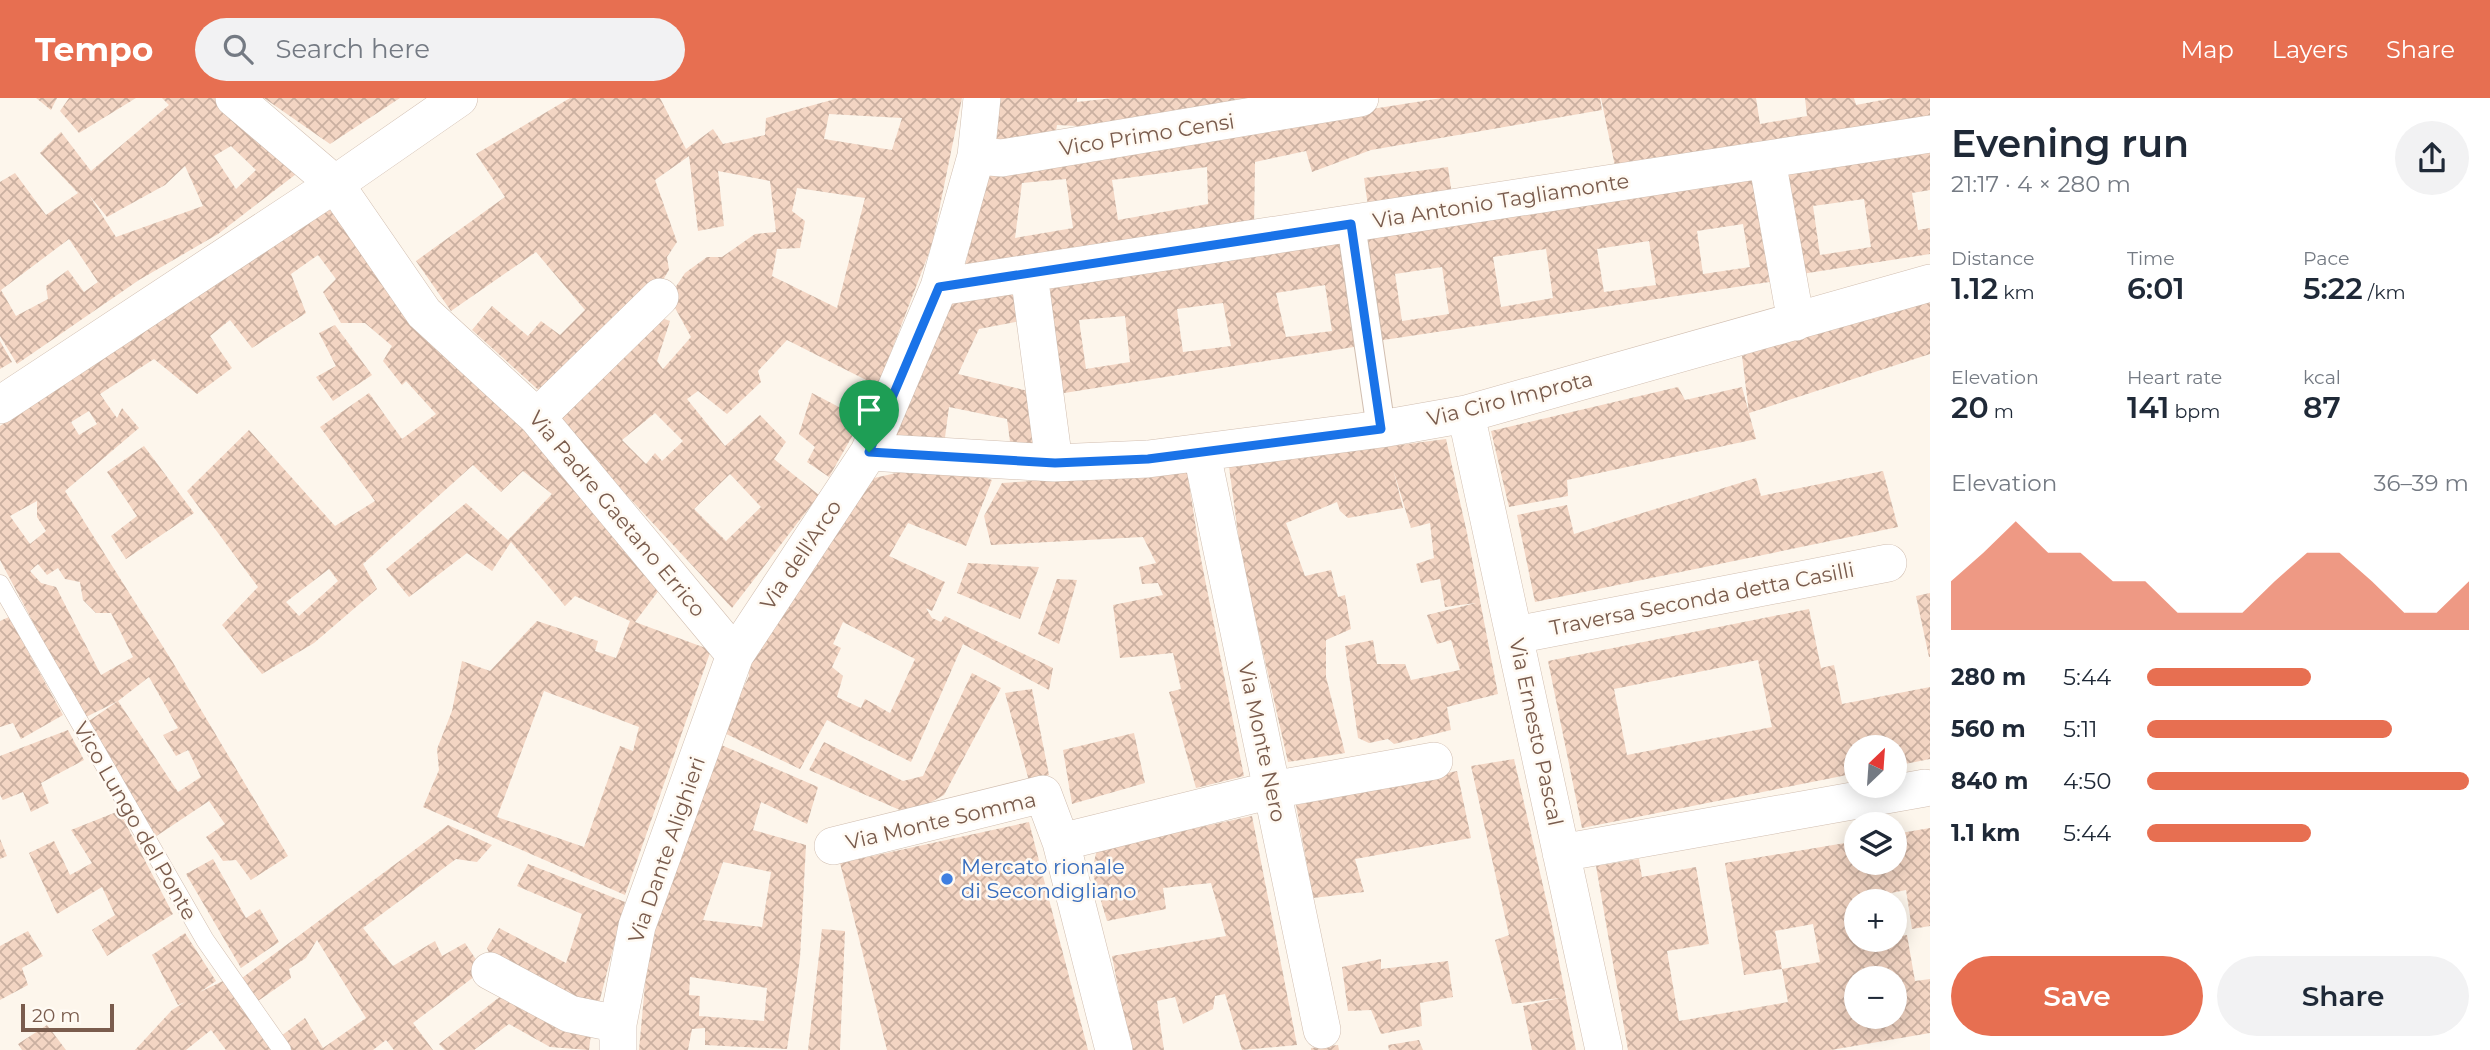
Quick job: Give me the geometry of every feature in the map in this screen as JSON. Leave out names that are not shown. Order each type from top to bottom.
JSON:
[{"type":"street","name":"Via Padre Gaetano Errico","points":[[234,98],[335,184],[424,313],[537,418],[735,655]]},
{"type":"street","name":"Via dell'Arco","points":[[735,655],[869,452],[939,287],[976,156],[982,98]]},
{"type":"street","name":"Vico Primo Censi","points":[[976,156],[1002,159],[1360,98]]},
{"type":"street","points":[[0,405],[335,184],[447,101]]},
{"type":"street","name":"Via Antonio Tagliamonte","points":[[939,287],[1930,134]]},
{"type":"street","points":[[1767,160],[1796,322]]},
{"type":"street","points":[[1351,224],[1381,429]]},
{"type":"street","points":[[1030,274],[1055,463]]},
{"type":"street","name":"Via Ciro Improta","points":[[869,452],[1055,463],[1202,454],[1381,429],[1466,414],[1930,283]]},
{"type":"street","points":[[537,418],[660,297]]},
{"type":"street","name":"Via Ernesto Pascal","points":[[1466,414],[1605,1050]]},
{"type":"street","name":"Via Monte Nero","points":[[1202,454],[1322,1030]]},
{"type":"street","name":"Traversa Seconda detta Casilli","points":[[1516,635],[1888,563]]},
{"type":"street","name":"Via Dante Alighieri","points":[[618,1037],[637,926],[735,655]]},
{"type":"street","points":[[1061,842],[1272,790],[1434,761]]},
{"type":"street","points":[[1561,853],[1925,788]]},
{"type":"street","name":"Via Monte Somma","points":[[833,846],[1043,794],[1061,842],[1114,1050]]},
{"type":"street","points":[[490,971],[618,1037]]},
{"type":"lane","name":"Vico Lungo del Ponte","points":[[0,584],[205,940],[282,1050]]},
{"type":"building","points":[[36,98],[57,98],[51,110]]},
{"type":"building","points":[[69,98],[136,98],[79,133],[60,111]]},
{"type":"building","points":[[162,98],[219,98],[304,168],[218,234],[139,280],[17,364],[0,336],[0,182],[15,173],[46,215],[78,193],[40,153],[61,132],[91,171],[169,105]],"holes":[[[231,146],[256,170],[236,189],[214,156]],[[185,166],[203,206],[116,237],[89,195],[107,217],[165,185]],[[69,239],[98,282],[84,292],[68,270],[46,286],[48,299],[16,316],[1,290]]]},
{"type":"building","points":[[264,98],[400,98],[330,144]]},
{"type":"building","points":[[570,98],[660,98],[686,149],[713,129],[723,144],[765,135],[766,118],[839,98],[962,98],[932,245],[878,386],[787,340],[758,371],[761,382],[727,414],[698,391],[687,399],[725,446],[760,415],[786,442],[774,459],[819,495],[732,608],[551,414],[654,315],[670,321],[657,361],[663,369],[691,337],[669,297],[685,273],[707,257],[722,257],[755,234],[776,232],[770,181],[718,171],[724,226],[698,231],[689,156],[655,180],[677,242],[667,257],[669,270],[661,283],[545,396],[472,330],[492,306],[528,336],[541,321],[560,335],[585,310],[536,252],[451,311],[416,261],[505,197],[476,154]],"holes":[[[829,114],[902,118],[892,150],[824,139]],[[797,188],[865,198],[837,308],[772,276],[777,249],[800,248],[805,221],[792,211]],[[655,413],[683,441],[662,461],[655,453],[646,464],[622,440]],[[730,474],[761,507],[726,541],[694,509]]]},
{"type":"building","points":[[996,98],[1077,98],[1077,102],[1113,98],[1285,98],[1082,137],[1077,126],[1057,125],[1055,136],[990,143]]},
{"type":"building","points":[[1442,98],[1600,98],[1602,110],[1371,150],[1312,172],[1306,151],[1255,162],[1254,228],[964,272],[985,170]],"holes":[[[1207,167],[1208,204],[1118,220],[1112,180]],[[1066,179],[1073,228],[1015,238],[1022,183]]]},
{"type":"building","points":[[1601,98],[1756,98],[1760,124],[1807,116],[1805,98],[1854,98],[1856,105],[1893,98],[1930,98],[1930,125],[1617,176]]},
{"type":"building","points":[[1930,145],[1930,190],[1912,193],[1918,230],[1930,228],[1930,254],[1795,275],[1778,168]],"holes":[[[1864,199],[1871,247],[1820,255],[1813,206]]]},
{"type":"building","points":[[1448,167],[1452,195],[1368,206],[1364,178]]},
{"type":"building","points":[[1761,173],[1776,281],[1377,341],[1363,233]],"holes":[[[1743,224],[1750,267],[1703,274],[1697,231]],[[1649,241],[1656,285],[1604,292],[1597,249]],[[1546,249],[1553,298],[1501,307],[1493,257]],[[1442,267],[1449,314],[1402,321],[1395,274]]]},
{"type":"building","points":[[331,197],[500,400],[663,585],[635,622],[711,650],[625,895],[423,807],[439,770],[437,749],[452,711],[462,661],[490,671],[537,621],[598,641],[595,651],[616,658],[630,621],[575,596],[565,606],[511,542],[492,571],[467,553],[409,597],[386,569],[466,503],[508,540],[552,494],[523,471],[501,492],[473,465],[363,564],[377,589],[314,643],[262,674],[222,625],[258,587],[187,491],[249,430],[335,526],[375,501],[320,427],[369,393],[402,439],[436,414],[406,381],[402,385],[383,361],[392,346],[365,323],[341,323],[323,292],[336,279],[318,255],[291,274],[306,313],[252,348],[230,320],[210,336],[232,368],[197,394],[154,359],[100,394],[117,418],[122,408],[139,428],[65,491],[172,661],[288,856],[251,880],[236,860],[223,861],[206,837],[225,824],[209,801],[155,837],[86,723],[118,701],[84,718],[0,560],[0,426]],"holes":[[[89,411],[97,424],[79,435],[71,422]],[[37,501],[37,517],[46,531],[30,544],[10,516]],[[38,564],[47,575],[58,568],[65,579],[80,582],[83,600],[96,613],[111,613],[133,657],[101,675],[56,587],[41,583],[30,571]],[[329,569],[338,581],[299,616],[286,602]],[[149,677],[178,728],[163,735],[176,756],[188,750],[201,777],[178,792],[118,701]],[[544,691],[639,727],[633,751],[620,746],[584,847],[497,817]]]},
{"type":"building","points":[[1339,235],[1360,346],[1058,394],[1042,283]],"holes":[[[1325,285],[1332,331],[1286,337],[1276,293]],[[1223,303],[1231,346],[1183,352],[1177,309]],[[1125,316],[1130,362],[1086,369],[1079,320]]]},
{"type":"building","points":[[1017,283],[1021,321],[979,329],[958,374],[1032,392],[1040,450],[1011,449],[1007,419],[949,407],[944,445],[893,441],[950,296]]},
{"type":"building","points":[[1930,298],[1930,354],[1749,413],[1742,356],[1859,315]]},
{"type":"building","points":[[335,325],[372,375],[333,401],[316,377],[336,366],[319,333]]},
{"type":"building","points":[[0,341],[12,362],[0,369]]},
{"type":"building","points":[[1678,387],[1685,400],[1742,387],[1756,439],[1567,480],[1568,496],[1509,507],[1491,431]]},
{"type":"building","points":[[812,393],[862,419],[829,477],[807,462],[815,447],[799,434]]},
{"type":"building","points":[[1446,439],[1498,694],[1447,707],[1451,730],[1394,744],[1388,739],[1369,743],[1358,738],[1345,646],[1373,640],[1377,664],[1405,664],[1411,680],[1460,670],[1451,640],[1437,644],[1427,615],[1476,603],[1445,607],[1440,579],[1421,583],[1416,564],[1434,558],[1430,523],[1411,528],[1393,469],[1403,508],[1348,518],[1340,511],[1337,502],[1286,523],[1305,576],[1331,570],[1338,597],[1345,595],[1351,629],[1326,640],[1326,677],[1345,753],[1288,762],[1241,555],[1229,467]]},
{"type":"building","points":[[144,446],[194,513],[126,559],[111,536],[137,516],[107,472]]},
{"type":"building","points":[[927,466],[953,466],[992,480],[966,546],[908,523],[889,556],[945,582],[932,611],[926,608],[932,618],[941,622],[945,616],[1053,668],[1049,690],[963,644],[911,762],[827,720],[800,769],[722,732],[749,676],[748,666],[861,481]],"holes":[[[843,622],[915,659],[890,713],[865,699],[861,708],[837,697],[843,676],[832,667],[841,648],[833,644]]]},
{"type":"building","points":[[1187,471],[1200,554],[1244,776],[1196,788],[1169,692],[1181,689],[1173,653],[1120,658],[1113,605],[1163,595],[1158,583],[1142,584],[1139,567],[1156,563],[1143,537],[991,545],[984,516],[1002,483]]},
{"type":"building","points":[[1883,471],[1898,527],[1535,602],[1517,515],[1567,505],[1574,534],[1756,478],[1761,496]]},
{"type":"building","points":[[968,563],[1039,567],[1020,619],[957,593]]},
{"type":"building","points":[[1057,579],[1077,580],[1059,644],[1038,634]]},
{"type":"building","points":[[1930,593],[1930,657],[1929,657],[1916,596]]},
{"type":"building","points":[[1809,609],[1821,668],[1834,665],[1842,704],[1930,687],[1930,759],[1908,763],[1908,735],[1844,735],[1844,776],[1582,828],[1548,661]],"holes":[[[1758,660],[1772,727],[1627,755],[1614,689]]]},
{"type":"building","points":[[9,617],[63,715],[21,739],[13,723],[0,727],[0,621]]},
{"type":"building","points":[[972,673],[1001,688],[944,795],[922,807],[902,811],[809,770],[824,742],[903,781],[923,776]]},
{"type":"building","points":[[1032,689],[1049,775],[1029,781],[1005,693]]},
{"type":"building","points":[[68,730],[84,760],[41,783],[49,803],[31,812],[23,792],[3,800],[0,795],[0,756]]},
{"type":"building","points":[[1134,733],[1145,783],[1072,804],[1063,750]]},
{"type":"building","points":[[712,741],[818,787],[807,824],[761,802],[753,830],[806,845],[800,958],[787,1049],[705,1045],[705,1028],[692,1029],[688,1050],[639,1050],[649,941]],"holes":[[[723,862],[771,872],[762,927],[703,920]],[[690,977],[767,988],[764,1021],[699,1016],[700,996],[689,995]]]},
{"type":"building","points":[[1514,759],[1552,925],[1576,1050],[1532,1050],[1523,1006],[1560,998],[1512,1004],[1495,940],[1509,935],[1471,766]]},
{"type":"building","points":[[1457,771],[1471,838],[1355,859],[1364,892],[1313,898],[1296,805]]},
{"type":"building","points":[[119,811],[173,914],[107,956],[92,930],[115,915],[102,887],[57,914],[29,853],[54,841],[70,875],[92,863],[71,830]]},
{"type":"building","points":[[1252,816],[1297,1045],[1242,1050],[1225,994],[1215,996],[1213,1009],[1183,1024],[1175,997],[1157,1001],[1164,1050],[1130,1050],[1112,956],[1226,936],[1211,883],[1163,888],[1166,909],[1107,921],[1092,871],[1097,849]]},
{"type":"building","points":[[1029,822],[1088,1050],[887,1050],[840,863]]},
{"type":"building","points":[[448,825],[492,845],[477,862],[456,859],[363,928],[393,966],[435,941],[442,956],[465,943],[483,970],[413,1023],[433,1050],[394,1050],[386,1040],[373,1050],[291,1050],[281,1036],[305,1018],[323,1048],[366,1018],[317,940],[306,958],[289,969],[291,978],[258,1001],[242,978]]},
{"type":"building","points":[[1930,828],[1930,926],[1912,929],[1907,889],[1844,889],[1844,952],[1907,952],[1907,935],[1915,981],[1930,979],[1930,1033],[1831,1050],[1628,1050],[1596,866],[1639,859],[1642,877],[1696,867],[1709,944],[1667,951],[1679,1021],[1788,1002],[1782,969],[1744,975],[1725,863],[1844,843],[1844,875],[1907,875],[1907,832]],"holes":[[[1813,924],[1820,962],[1782,969],[1775,931]]]},
{"type":"building","points":[[0,839],[7,856],[0,859]]},
{"type":"building","points":[[213,859],[246,918],[260,909],[279,942],[241,968],[186,874]]},
{"type":"building","points":[[528,864],[625,902],[598,1007],[492,961],[487,948],[499,928],[566,963],[582,914],[517,886]]},
{"type":"building","points":[[822,929],[845,931],[840,1050],[808,1050]]},
{"type":"building","points":[[28,931],[43,956],[22,968],[28,985],[0,1000],[0,946]]},
{"type":"building","points":[[185,933],[216,981],[200,992],[223,981],[271,1050],[226,1050],[211,1030],[186,1050],[135,1050],[172,1010],[185,1002],[178,1005],[152,955]]},
{"type":"building","points":[[1381,959],[1381,969],[1448,961],[1453,997],[1420,1003],[1422,1026],[1381,1034],[1371,1010],[1348,1011],[1342,967]]},
{"type":"building","points":[[506,992],[592,1026],[589,1050],[550,1047],[509,1024],[474,1050],[445,1050],[439,1044]]},
{"type":"building","points":[[47,1025],[66,1050],[22,1050],[18,1044]]},
{"type":"building","points":[[1419,1040],[1423,1050],[1389,1050],[1388,1045]]},
{"type":"building","points":[[1338,1045],[1339,1050],[1311,1050],[1311,1048]]},
{"type":"place","name":"Mercato rionale di Secondigliano","points":[[947,879]]},
{"type":"route","points":[[1351,224],[1381,429],[1148,459],[1055,463],[869,452],[939,287],[1351,224]]}]
